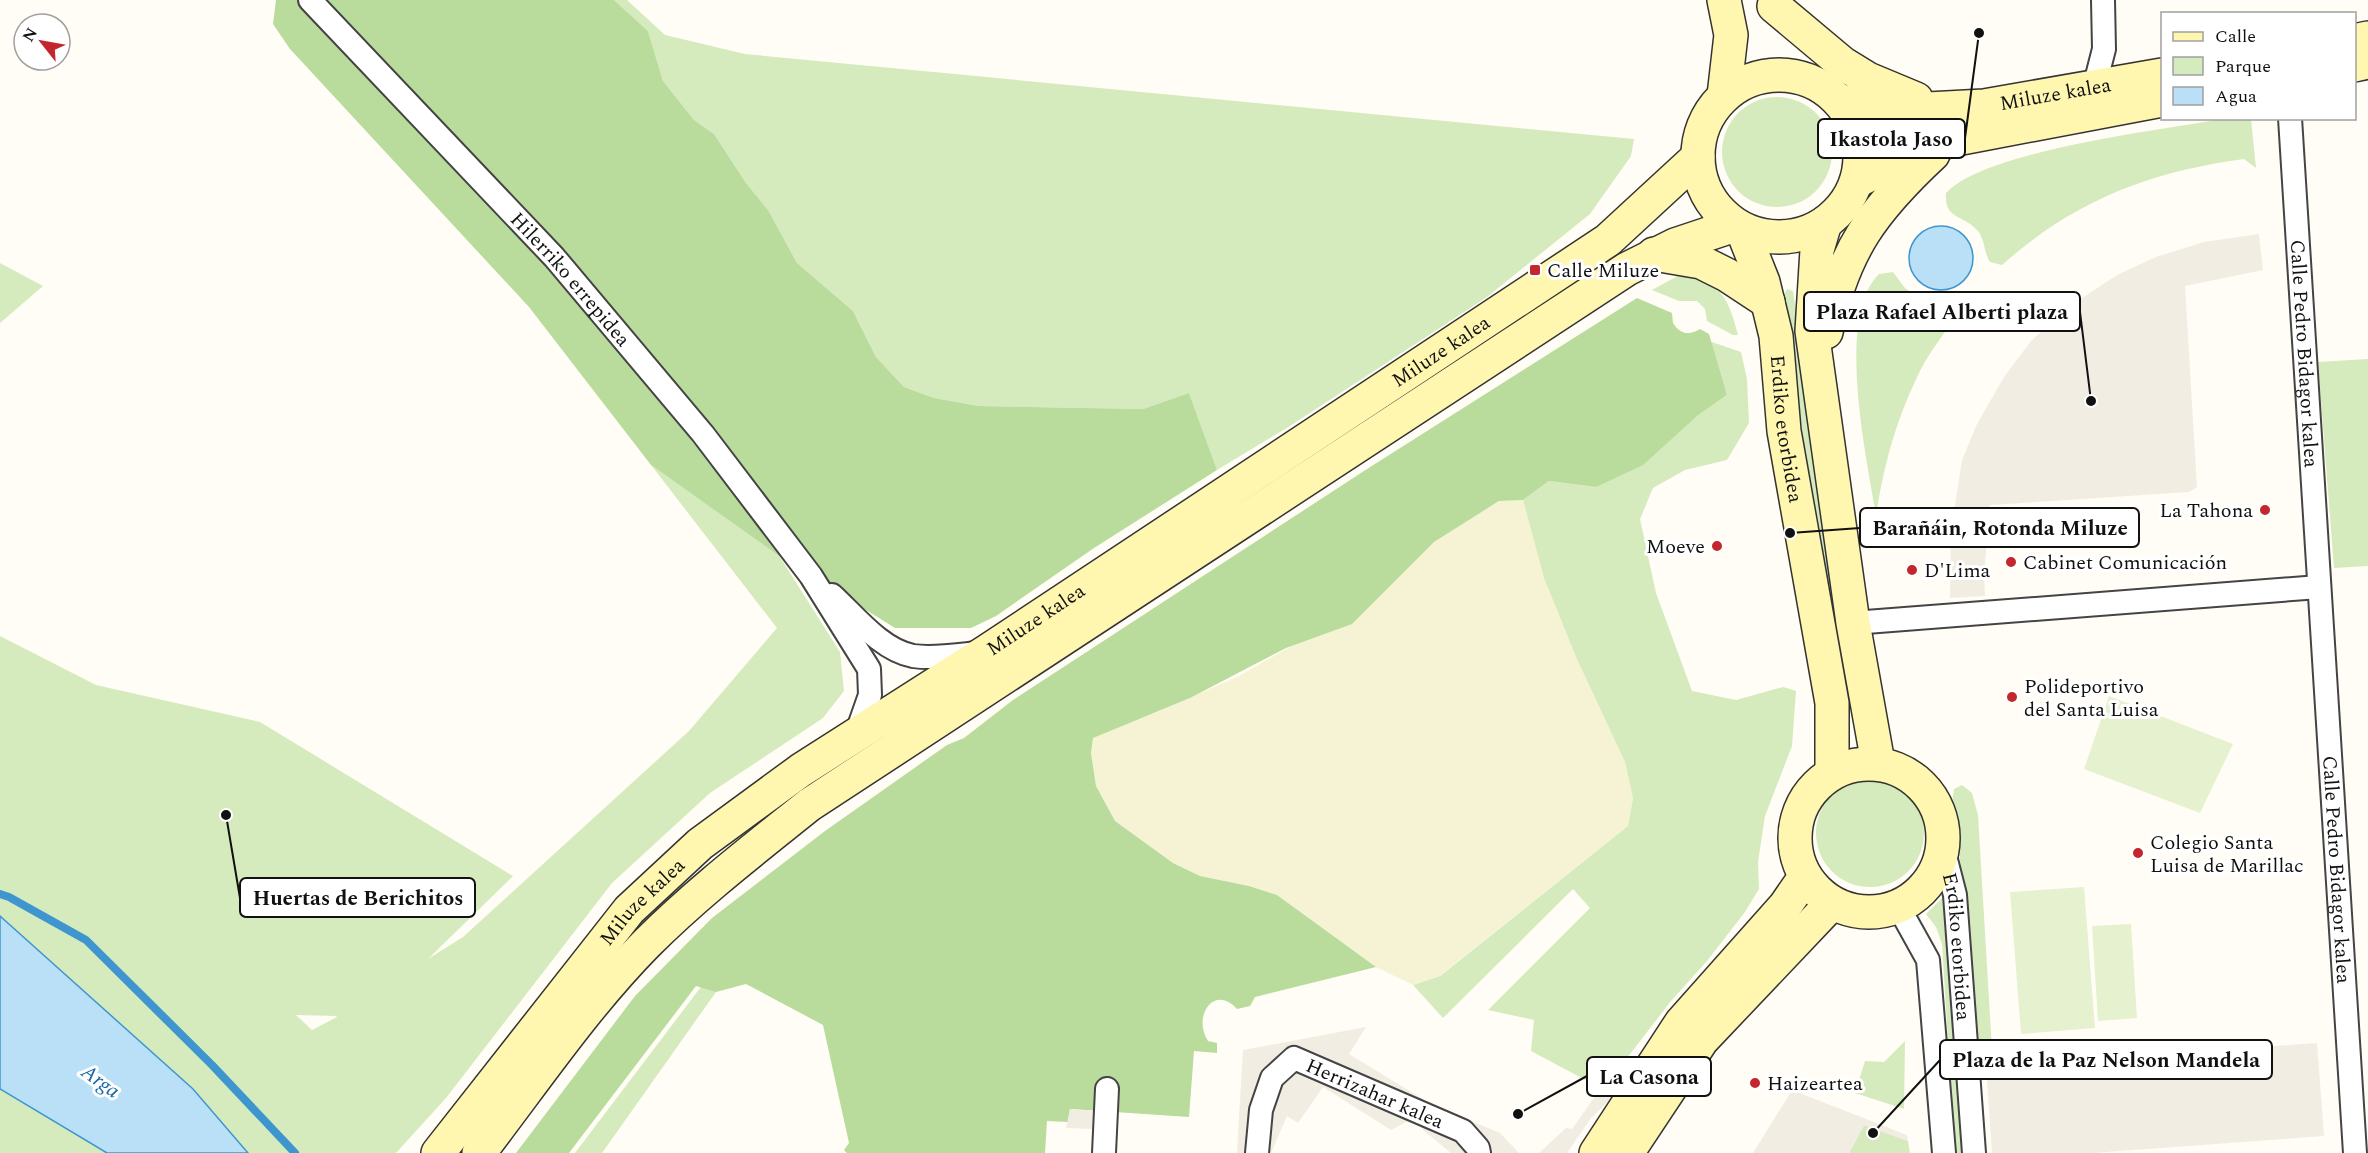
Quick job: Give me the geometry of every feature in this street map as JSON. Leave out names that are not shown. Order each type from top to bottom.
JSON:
[{"type":"main road","points":[[1724,0],[1731,35],[1724,96]]},
{"type":"main road","points":[[1772,3],[1789,49],[1811,81],[1839,101],[1851,118],[1858,138],[1860,159],[1857,181],[1844,204],[1826,223],[1806,233],[1784,238],[1762,236],[1738,227],[1723,216],[1710,199],[1701,179],[1698,157],[1701,131],[1711,112],[1724,96],[1757,78],[1785,75],[1811,81]]},
{"type":"main road","points":[[1772,3],[1842,63],[1868,79],[1941,107]]},
{"type":"main road","name":"Miluze kalea","points":[[1839,101],[1909,110],[1984,106],[2161,75]]},
{"type":"main road","name":"Miluze kalea","points":[[1857,181],[1909,155],[1944,143],[2017,126],[2161,100]]},
{"type":"main road","points":[[1818,369],[1833,301],[1848,258],[1863,231],[1878,209],[1944,143]]},
{"type":"main road","name":"Miluze kalea","points":[[438,1153],[629,910],[699,844],[801,770],[986,652],[1608,240],[1698,157]]},
{"type":"main road","name":"Erdiko etorbidea","points":[[1826,223],[1817,250],[1812,331],[1853,622],[1878,763]]},
{"type":"main road","name":"Miluze kalea","points":[[479,1153],[581,1020],[645,945],[717,879],[809,805],[1627,268],[1654,254],[1738,227]]},
{"type":"main road","name":"Erdiko etorbidea","points":[[1738,227],[1763,282],[1776,336],[1784,431],[1832,703],[1832,773]]},
{"type":"main road","points":[[1654,254],[1701,262],[1727,275],[1768,302]]},
{"type":"main road","points":[[1878,763],[1901,770],[1911,776],[1920,783],[1935,802],[1943,824],[1943,848],[1935,873],[1920,893],[1898,906],[1876,912],[1854,911],[1833,903],[1817,892],[1805,877],[1796,855],[1794,831],[1801,808],[1813,788],[1832,773],[1854,764],[1878,763]]},
{"type":"main road","points":[[1596,1153],[1681,1023],[1785,906],[1805,877]]},
{"type":"main road","points":[[1627,1153],[1702,1040],[1833,903]]},
{"type":"street","name":"Hilerriko errepidea","points":[[310,0],[554,256],[703,434],[811,576],[869,669],[870,695],[856,735]]},
{"type":"street","points":[[2094,88],[2104,49],[2103,0]]},
{"type":"street","name":"Calle Pedro Bidagor kalea","points":[[2290,120],[2355,1153]]},
{"type":"street","name":"Hilerriko errepidea","points":[[811,576],[893,649],[913,656],[938,657],[986,652]]},
{"type":"street","points":[[1853,622],[2319,587]]},
{"type":"street","name":"Erdiko etorbidea","points":[[1943,848],[1955,895],[1974,1153]]},
{"type":"street","name":"Erdiko etorbidea","points":[[1898,906],[1928,960],[1944,1153]]},
{"type":"street","name":"Herrizahar kalea","points":[[1257,1153],[1261,1110],[1272,1078],[1294,1058],[1463,1131],[1478,1148],[1479,1153]]},
{"type":"street","points":[[1104,1153],[1107,1089]]},
{"type":"shaded area","points":[[2259,234],[2263,270],[2185,286],[2197,487],[2189,492],[1990,505],[1984,576],[1985,596],[1950,598],[1951,531],[1962,460],[1977,424],[2004,377],[2031,341],[2073,304],[2117,275],[2156,257],[2204,242]]},
{"type":"shaded area","points":[[1523,500],[1544,578],[1576,657],[1625,762],[1633,798],[1628,826],[1439,976],[1413,985],[1376,967],[1277,895],[1249,886],[1200,876],[1173,863],[1115,821],[1096,786],[1091,753],[1093,738],[1123,723],[1155,713],[1239,676],[1375,598],[1434,542],[1463,523],[1500,501]]},
{"type":"shaded area","points":[[1366,1027],[1349,1054],[1431,1104],[1500,1133],[1519,1153],[1451,1153],[1423,1130],[1416,1117],[1391,1130],[1323,1087],[1298,1123],[1287,1116],[1271,1153],[1237,1153],[1243,1050]]},
{"type":"shaded area","points":[[2317,1043],[2324,1136],[2092,1153],[1992,1153],[1986,1067]]},
{"type":"shaded area","points":[[1601,1088],[1614,1096],[1591,1118],[1567,1153],[1539,1153],[1566,1128],[1572,1129]]},
{"type":"shaded area","points":[[1792,1090],[1907,1135],[1908,1141],[1864,1125],[1849,1153],[1753,1153]]},
{"type":"shaded area","points":[[1070,1109],[1116,1112],[1114,1153],[1091,1153],[1092,1129],[1066,1128]]},
{"type":"green space","points":[[276,0],[614,0],[648,31],[663,81],[694,120],[714,134],[746,183],[768,210],[797,263],[853,311],[876,357],[904,387],[934,398],[979,406],[1143,409],[1189,393],[1217,470],[1094,548],[996,616],[971,628],[895,628],[778,555],[651,465],[529,307],[290,49],[273,24]]},
{"type":"green space","points":[[614,0],[627,0],[665,35],[745,54],[1634,139],[1631,156],[1590,214],[1487,297],[1290,426],[1217,470],[1189,393],[1143,409],[979,406],[934,398],[904,387],[876,357],[853,311],[797,263],[768,210],[746,183],[714,134],[694,120],[663,81],[648,31]]},
{"type":"green space","points":[[1777,97],[1798,101],[1816,113],[1828,131],[1832,152],[1828,173],[1816,191],[1798,203],[1777,207],[1756,203],[1738,191],[1726,173],[1722,152],[1726,131],[1738,113],[1756,101]]},
{"type":"green space","points":[[2215,120],[2251,120],[2256,168],[2244,159],[2176,172],[2144,181],[2085,207],[2057,223],[2002,265],[1990,262],[1978,231],[1948,208],[1946,193],[1967,178],[1998,165],[2077,144]]},
{"type":"green space","points":[[0,263],[43,286],[0,323]]},
{"type":"green space","points":[[1685,272],[1707,282],[1722,294],[1731,311],[1738,335],[1733,335],[1707,321],[1705,309],[1697,301],[1679,301],[1652,290]]},
{"type":"green space","points":[[1893,272],[1905,288],[1923,302],[1951,307],[1956,314],[1925,362],[1905,405],[1887,459],[1876,516],[1861,426],[1856,354],[1859,322],[1866,294],[1879,274]]},
{"type":"green space","points":[[1787,289],[1793,291],[1851,693],[1840,693],[1783,296]]},
{"type":"green space","points":[[1637,298],[1672,313],[1673,323],[1682,332],[1692,333],[1700,329],[1709,334],[1727,395],[1697,416],[1643,465],[1596,487],[1549,481],[1523,500],[1499,501],[1434,542],[1352,624],[1286,648],[1190,698],[1093,738],[1091,753],[1096,786],[1115,821],[1173,863],[1200,876],[1249,886],[1277,895],[1376,967],[1255,997],[1250,1006],[1237,1009],[1228,1002],[1213,1001],[1204,1013],[1203,1022],[1208,1041],[1217,1043],[1217,1053],[1194,1051],[1189,1117],[1070,1109],[1068,1122],[1047,1121],[1045,1153],[847,1153],[844,1150],[849,1143],[823,1025],[746,984],[716,992],[696,986],[569,1153],[516,1153],[635,996],[712,918],[825,831],[947,745],[964,738],[1013,700],[1367,469]]},
{"type":"green space","points":[[1709,341],[1741,352],[1747,379],[1749,423],[1727,460],[1685,470],[1653,488],[1640,519],[1656,593],[1692,691],[1736,700],[1783,687],[1796,691],[1792,746],[1765,816],[1758,862],[1759,889],[1745,912],[1707,961],[1671,1001],[1627,1058],[1613,1058],[1608,1092],[1531,1051],[1534,1020],[1488,1010],[1590,908],[1573,889],[1443,1018],[1413,985],[1440,976],[1628,826],[1633,798],[1625,762],[1576,657],[1544,578],[1523,500],[1549,481],[1596,487],[1727,395]]},
{"type":"green space","points":[[2368,359],[2368,566],[2334,568],[2318,362]]},
{"type":"green space","points":[[651,465],[778,554],[840,652],[844,691],[823,718],[710,793],[612,883],[446,1098],[396,1153],[248,1153],[193,1089],[0,916],[0,636],[96,685],[260,722],[513,876],[428,959],[463,937],[689,731],[777,628]],"holes":[[[296,1015],[336,1016],[312,1030]]]},
{"type":"green space","points":[[2109,696],[2233,744],[2200,813],[2084,769]]},
{"type":"green space","points":[[1870,779],[1891,783],[1908,795],[1920,812],[1924,833],[1920,854],[1908,871],[1891,883],[1870,887],[1849,883],[1832,871],[1820,854],[1816,833],[1820,812],[1832,795],[1849,783]]},
{"type":"green space","points":[[1962,785],[1972,793],[1978,815],[1992,1050],[1986,1067],[1977,1070],[1958,835],[1952,803],[1954,789]]},
{"type":"green space","points":[[2084,887],[2095,1028],[2021,1034],[2010,892]]},
{"type":"green space","points":[[1945,895],[1962,1153],[1955,1153],[1942,944],[1936,927],[1926,914]]},
{"type":"green space","points":[[2131,924],[2137,1018],[2098,1021],[2092,926]]},
{"type":"green space","points":[[710,975],[716,992],[602,1153],[575,1153]]},
{"type":"green space","points":[[1905,1041],[1904,1109],[1855,1093],[1865,1061],[1884,1062]]},
{"type":"green space","points":[[0,1088],[108,1153],[0,1153]]},
{"type":"green space","points":[[1864,1125],[1908,1141],[1910,1153],[1849,1153]]},
{"type":"water","points":[[1941,226],[1959,232],[1967,240],[1973,258],[1967,276],[1959,284],[1941,290],[1923,284],[1915,276],[1909,258],[1915,240],[1923,232]]},
{"type":"water","name":"Arga","points":[[0,916],[193,1089],[248,1153],[107,1153],[0,1089]]},
{"type":"waterway","points":[[0,894],[86,940],[212,1065],[295,1153]]},
{"type":"place","name":"Ikastola Jaso","points":[[1979,33]]},
{"type":"place","name":"Calle Miluze","points":[[1535,270]]},
{"type":"place","name":"Plaza Rafael Alberti plaza","points":[[2091,401]]},
{"type":"place","name":"La Tahona","points":[[2265,510]]},
{"type":"place","name":"Barañáin, Rotonda Miluze","points":[[1790,533]]},
{"type":"place","name":"Moeve","points":[[1717,546]]},
{"type":"place","name":"Cabinet Comunicación","points":[[2011,562]]},
{"type":"place","name":"D'Lima","points":[[1912,570]]},
{"type":"place","name":"Polideportivo del Santa Luisa","points":[[2012,697]]},
{"type":"place","name":"Huertas de Berichitos","points":[[226,815]]},
{"type":"place","name":"Colegio Santa Luisa de Marillac","points":[[2138,853]]},
{"type":"place","name":"Haizeartea","points":[[1755,1083]]},
{"type":"place","name":"La Casona","points":[[1518,1114]]},
{"type":"place","name":"Plaza de la Paz Nelson Mandela","points":[[1873,1133]]}]
